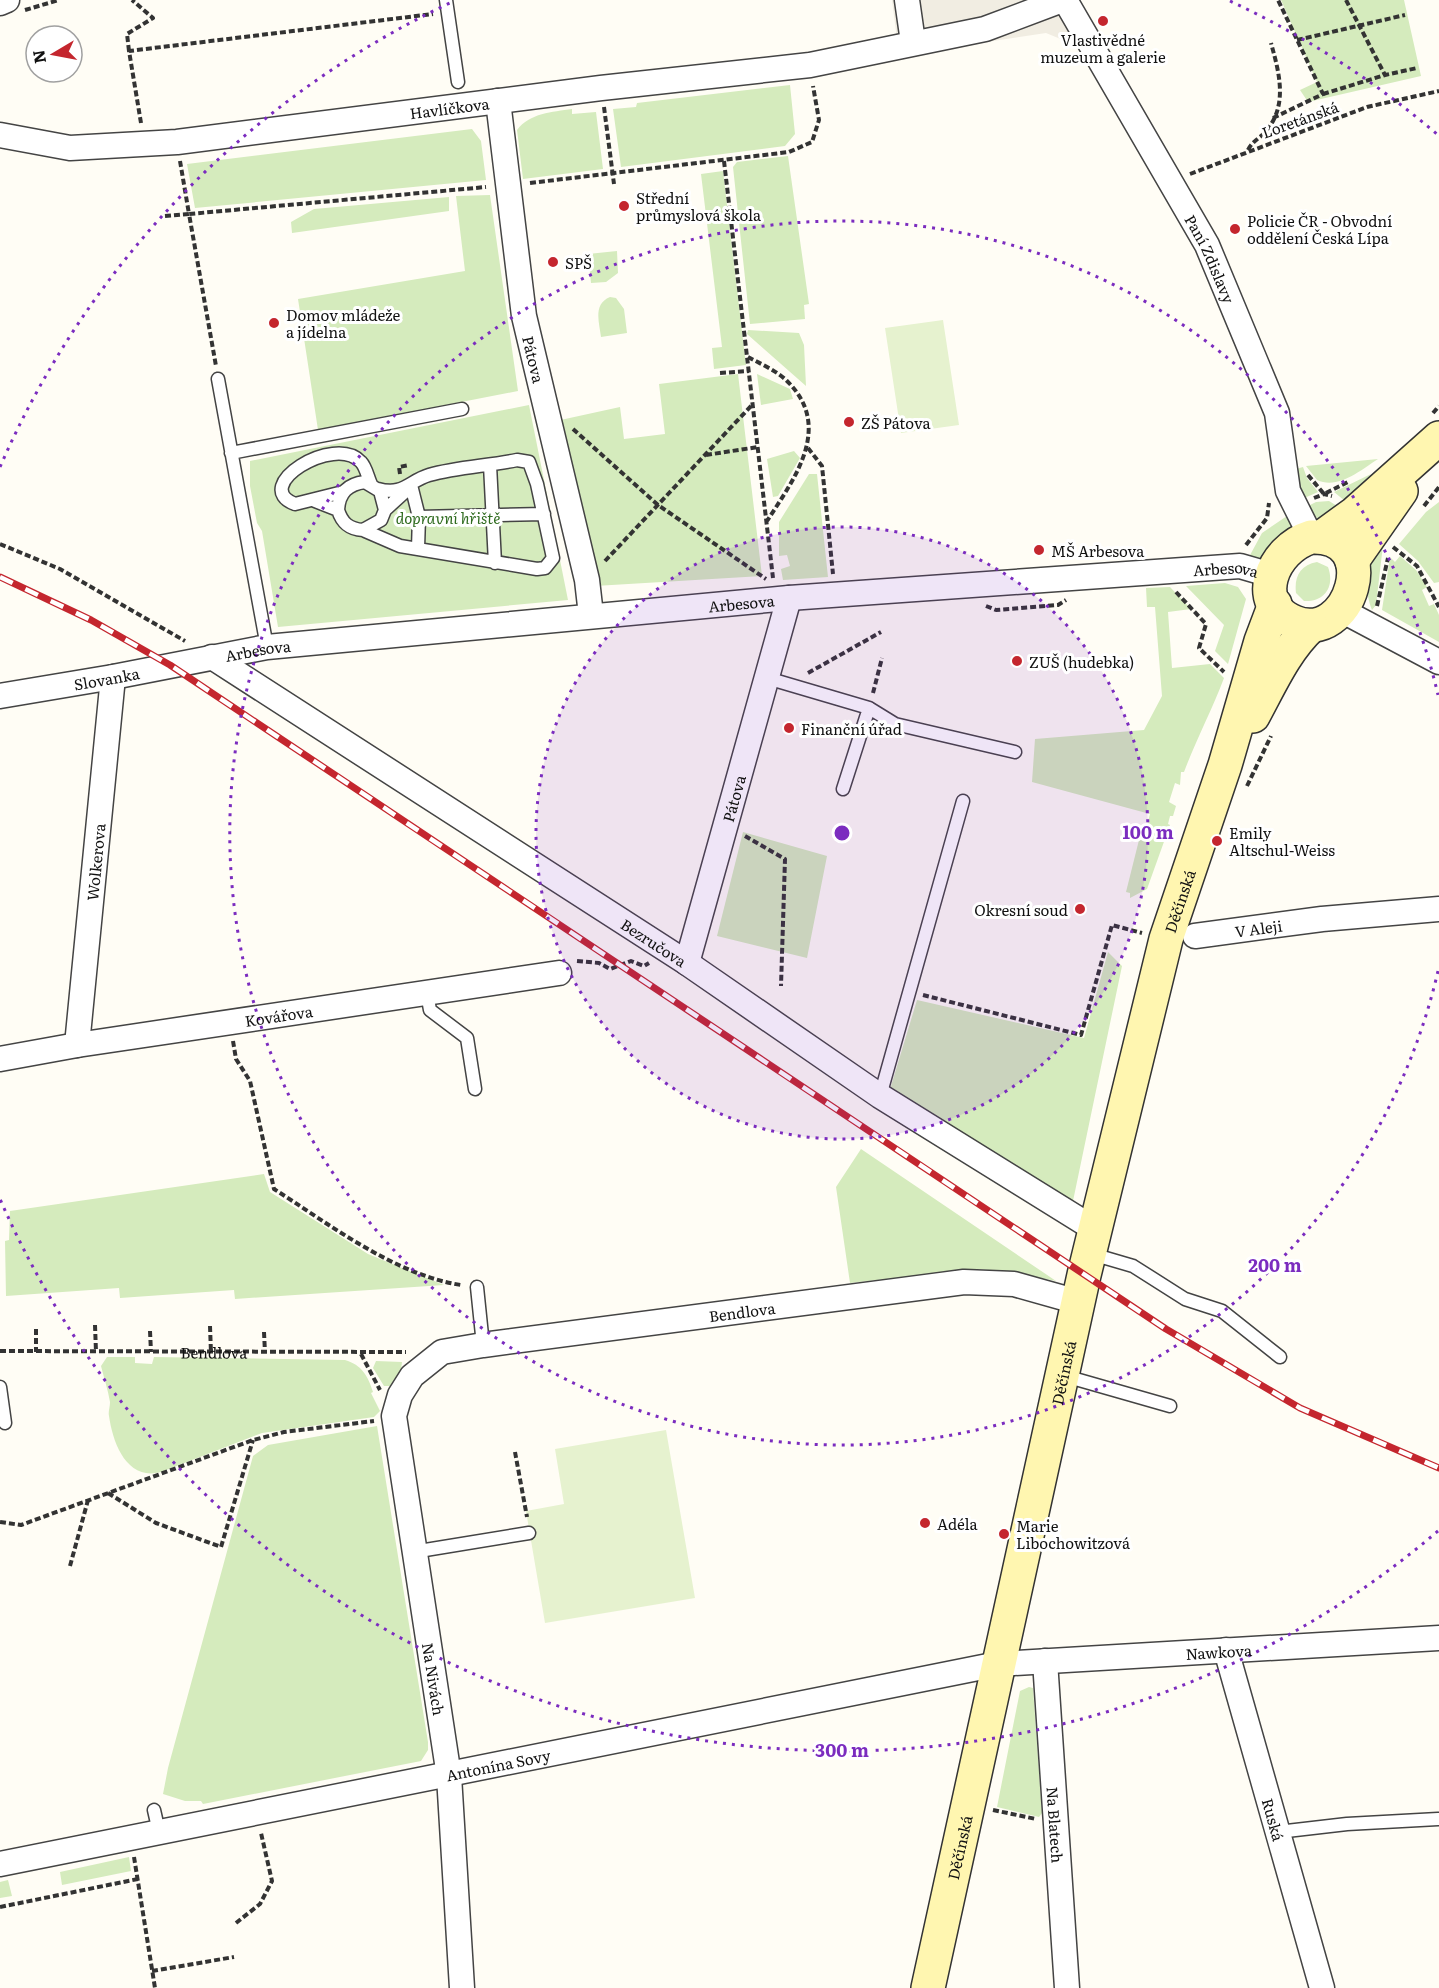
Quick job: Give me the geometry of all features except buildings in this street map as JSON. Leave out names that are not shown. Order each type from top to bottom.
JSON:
[{"type":"main road","name":"Děčínská","points":[[928,1988],[998,1664],[1064,1376],[1078,1302],[1166,939],[1225,765],[1285,551],[1317,537],[1355,513],[1439,439]]},
{"type":"main road","name":"Děčínská","points":[[1352,561],[1439,439]]},
{"type":"main road","points":[[1317,537],[1340,544],[1352,561],[1355,572],[1352,588],[1354,617]]},
{"type":"main road","points":[[1273,590],[1287,619],[1311,626]]},
{"type":"main road","name":"Děčínská","points":[[1225,765],[1298,638],[1311,626],[1354,617]]},
{"type":"street","points":[[905,43],[907,0]]},
{"type":"street","name":"Havlíčkova","points":[[0,135],[70,148],[177,142],[498,101],[810,65],[905,43],[985,29],[1064,0]]},
{"type":"street","name":"Paní Zdislavy","points":[[1064,0],[1172,181],[1207,245],[1277,413],[1288,491],[1317,537]]},
{"type":"street","points":[[0,3],[15,5]]},
{"type":"street","name":"Pátova","points":[[498,101],[524,316],[587,580],[591,615]]},
{"type":"street","name":"Arbesova","points":[[213,657],[267,647],[591,615],[789,598],[1240,566],[1273,590]]},
{"type":"street","name":"Pátova","points":[[679,958],[778,681],[789,598]]},
{"type":"street","points":[[1354,617],[1439,662]]},
{"type":"street","name":"Slovanka","points":[[0,696],[213,657]]},
{"type":"street","name":"Bezručova","points":[[213,657],[679,958],[1093,1242]]},
{"type":"street","name":"Wolkerova","points":[[77,1045],[113,677]]},
{"type":"street","name":"V Aleji","points":[[1195,936],[1322,919],[1439,909]]},
{"type":"street","name":"Kovářova","points":[[0,1059],[77,1045],[559,973]]},
{"type":"street","name":"Bendlova","points":[[412,1376],[442,1352],[483,1345],[964,1282],[1014,1284],[1078,1302]]},
{"type":"street","name":"Na Nivách","points":[[412,1376],[400,1395],[394,1416],[449,1776],[462,1988]]},
{"type":"street","name":"Nawkova","points":[[998,1664],[1439,1638]]},
{"type":"street","name":"Ruská","points":[[1226,1650],[1322,1988]]},
{"type":"street","name":"Na Blatech","points":[[1046,1661],[1067,1988]]},
{"type":"street","name":"Antonína Sovy","points":[[0,1861],[132,1838],[157,1821],[257,1814],[998,1664]]},
{"type":"lane","points":[[447,6],[458,82]]},
{"type":"lane","points":[[218,379],[267,647]]},
{"type":"lane","points":[[231,453],[462,409]]},
{"type":"lane","points":[[391,540],[383,515],[383,497],[374,486],[362,463],[346,453],[331,454],[296,468],[287,475],[283,489],[288,501],[295,504],[315,501],[348,488],[374,486],[388,492],[409,487]]},
{"type":"lane","points":[[353,458],[357,472],[338,510],[349,527],[391,540],[400,546],[495,563],[537,569],[545,568],[553,558],[534,473],[529,462],[517,460],[428,475],[409,487],[383,515],[363,530]]},
{"type":"lane","points":[[490,465],[495,563]]},
{"type":"lane","points":[[409,487],[419,517],[418,548]]},
{"type":"lane","points":[[315,501],[338,510]]},
{"type":"lane","points":[[419,517],[544,514]]},
{"type":"lane","points":[[778,681],[869,708],[895,724],[1015,752]]},
{"type":"lane","points":[[843,789],[869,708]]},
{"type":"lane","points":[[879,1096],[963,801]]},
{"type":"lane","points":[[427,993],[430,1010],[467,1038],[475,1089]]},
{"type":"lane","points":[[1093,1242],[1185,1299],[1222,1311],[1280,1357]]},
{"type":"lane","points":[[477,1287],[483,1345]]},
{"type":"lane","points":[[1064,1376],[1170,1406]]},
{"type":"lane","points":[[0,1387],[5,1422]]},
{"type":"lane","points":[[413,1552],[529,1533]]},
{"type":"lane","points":[[1278,1832],[1347,1824],[1438,1818]]},
{"type":"path","points":[[15,5],[59,0]]},
{"type":"path","points":[[132,0],[153,18],[127,34],[141,127]]},
{"type":"path","points":[[1278,0],[1323,94]]},
{"type":"path","points":[[1346,0],[1385,75]]},
{"type":"path","points":[[129,51],[447,6]]},
{"type":"path","points":[[1297,40],[1406,15]]},
{"type":"path","points":[[1248,151],[1252,142],[1267,131],[1281,102],[1278,71],[1271,43]]},
{"type":"path","points":[[519,184],[789,152],[812,142],[819,120],[810,65]]},
{"type":"path","points":[[1274,118],[1323,94],[1417,68]]},
{"type":"path","name":"Loretánská","points":[[1172,181],[1367,107],[1439,91]]},
{"type":"path","points":[[604,110],[614,184]]},
{"type":"path","points":[[177,142],[218,379]]},
{"type":"path","points":[[543,403],[658,505],[774,584],[724,161]]},
{"type":"path","points":[[165,216],[493,186]]},
{"type":"path","points":[[748,357],[787,381],[801,399],[807,425],[808,448],[797,473],[767,522]]},
{"type":"path","points":[[720,373],[749,370]]},
{"type":"path","points":[[587,580],[752,404]]},
{"type":"path","points":[[705,455],[758,447]]},
{"type":"path","points":[[808,448],[822,466],[833,580]]},
{"type":"path","points":[[1305,472],[1324,494],[1356,478]]},
{"type":"path","points":[[1439,487],[1432,496],[1439,492]]},
{"type":"path","points":[[1244,548],[1267,518]]},
{"type":"path","points":[[0,544],[60,569],[213,657]]},
{"type":"path","points":[[1354,617],[1376,611],[1391,545],[1417,566],[1439,607]]},
{"type":"path","points":[[1176,591],[1206,624],[1199,648],[1229,676]]},
{"type":"path","points":[[778,681],[881,632]]},
{"type":"path","points":[[869,708],[882,658]]},
{"type":"path","points":[[737,832],[785,859],[781,986]]},
{"type":"path","points":[[910,992],[1081,1035],[1112,926],[1141,932]]},
{"type":"path","points":[[559,973],[574,961],[599,963],[610,969],[630,961],[644,966],[679,958]]},
{"type":"path","points":[[230,1022],[236,1059],[250,1081],[274,1189],[373,1252],[441,1282],[477,1287]]},
{"type":"path","points":[[256,1138],[264,1137]]},
{"type":"path","points":[[95,1325],[96,1352]]},
{"type":"path","points":[[210,1326],[211,1353]]},
{"type":"path","points":[[36,1329],[36,1352]]},
{"type":"path","points":[[150,1330],[151,1352]]},
{"type":"path","points":[[264,1332],[265,1353]]},
{"type":"path","name":"Bendlova","points":[[0,1352],[360,1354],[417,1352]]},
{"type":"path","points":[[360,1354],[381,1392]]},
{"type":"path","points":[[0,1522],[21,1525],[88,1499],[181,1469],[253,1440],[284,1432],[381,1420]]},
{"type":"path","points":[[108,1493],[156,1522],[221,1547],[253,1440]]},
{"type":"path","points":[[515,1452],[529,1533]]},
{"type":"path","points":[[70,1566],[88,1499]]},
{"type":"path","points":[[993,1810],[1045,1821]]},
{"type":"path","points":[[237,1923],[260,1904],[272,1881],[257,1814]]},
{"type":"path","points":[[132,1838],[155,1988]]},
{"type":"path","points":[[0,1907],[138,1879]]},
{"type":"path","points":[[152,1971],[234,1958]]},
{"type":"green space","points":[[1281,0],[1404,0],[1421,76],[1308,102],[1300,90],[1317,82]]},
{"type":"green space","points":[[790,85],[795,134],[785,146],[621,167],[613,109],[636,107],[637,103]]},
{"type":"green space","points":[[572,109],[572,114],[596,112],[603,169],[523,179],[517,130],[522,124],[535,117],[549,112]]},
{"type":"green space","points":[[472,129],[481,141],[486,180],[195,208],[187,164]]},
{"type":"green space","points":[[788,156],[809,304],[804,305],[805,319],[750,324],[733,167],[737,162]]},
{"type":"green space","points":[[723,171],[746,365],[714,369],[712,348],[722,347],[701,174]]},
{"type":"green space","points":[[490,195],[518,391],[318,430],[298,299],[465,271],[456,196]]},
{"type":"green space","points":[[449,197],[449,211],[292,233],[291,222],[314,209]]},
{"type":"green space","points":[[617,251],[618,273],[606,282],[591,283],[588,254]]},
{"type":"green space","points":[[610,297],[616,298],[624,309],[627,333],[601,337],[599,309],[601,304]]},
{"type":"green space","points":[[943,320],[959,425],[901,433],[885,328]]},
{"type":"green space","points":[[748,330],[799,333],[804,345],[806,386],[747,334]]},
{"type":"green space","points":[[738,374],[762,576],[595,586],[556,421],[620,407],[624,439],[665,434],[659,384]]},
{"type":"green space","points":[[757,374],[790,389],[793,399],[761,405]]},
{"type":"green space","name":"dopravní hřiště","points":[[529,405],[568,600],[278,627],[262,531],[257,523],[250,486],[250,461]]},
{"type":"green space","points":[[794,451],[800,458],[778,496],[773,497],[767,459]]},
{"type":"green space","points":[[1378,459],[1357,473],[1341,481],[1333,482],[1317,480],[1306,466]]},
{"type":"green space","points":[[1303,467],[1307,478],[1318,492],[1302,499],[1296,469]]},
{"type":"green space","points":[[809,474],[817,474],[828,577],[783,580],[781,569],[790,566],[787,555],[779,556],[779,522]]},
{"type":"green space","points":[[1371,474],[1345,501],[1334,492]]},
{"type":"green space","points":[[1329,501],[1342,509],[1326,521],[1312,516],[1304,508],[1316,502]]},
{"type":"green space","points":[[1439,502],[1439,582],[1434,583],[1418,561],[1399,544],[1426,512]]},
{"type":"green space","points":[[1287,516],[1299,530],[1265,566],[1249,557],[1262,533]]},
{"type":"green space","points":[[1383,545],[1376,605],[1372,610],[1367,590],[1367,567],[1373,554]]},
{"type":"green space","points":[[1400,556],[1416,570],[1427,587],[1422,590],[1429,606],[1434,604],[1439,615],[1439,642],[1382,610],[1390,557],[1395,562]]},
{"type":"green space","points":[[1317,562],[1328,567],[1329,586],[1323,596],[1318,599],[1304,601],[1296,593],[1297,577],[1306,566]]},
{"type":"green space","points":[[1225,583],[1238,587],[1246,599],[1228,664],[1215,651],[1224,625],[1186,586]]},
{"type":"green space","points":[[1170,587],[1191,609],[1168,612],[1172,668],[1210,664],[1224,678],[1184,772],[1181,772],[1180,785],[1175,783],[1169,802],[1176,806],[1173,816],[1170,816],[1168,824],[1170,825],[1147,889],[1130,898],[1130,893],[1126,892],[1139,840],[1143,840],[1150,814],[1032,782],[1035,739],[1144,730],[1162,696],[1155,607],[1147,607],[1146,588]]},
{"type":"green space","points":[[743,832],[827,856],[807,958],[717,936]]},
{"type":"green space","points":[[1108,952],[1122,966],[1073,1201],[888,1096],[917,1000],[1084,1038]]},
{"type":"green space","points":[[861,1149],[1056,1281],[1011,1272],[977,1269],[850,1283],[836,1187]]},
{"type":"green space","points":[[264,1174],[270,1192],[368,1254],[444,1285],[235,1299],[234,1290],[120,1298],[119,1288],[6,1296],[5,1241],[9,1240],[10,1211]]},
{"type":"green space","points":[[107,1357],[135,1357],[135,1363],[152,1364],[154,1357],[345,1360],[364,1372],[380,1411],[374,1417],[262,1433],[161,1472],[149,1473],[131,1466],[124,1458],[114,1438],[109,1414],[110,1402],[101,1366]]},
{"type":"green space","points":[[376,1361],[402,1362],[401,1370],[390,1386],[384,1386],[373,1368]]},
{"type":"green space","points":[[377,1426],[428,1750],[421,1761],[203,1804],[201,1801],[185,1801],[163,1794],[168,1768],[253,1456],[268,1445]]},
{"type":"green space","points":[[666,1430],[695,1598],[545,1623],[526,1511],[564,1504],[555,1449]]},
{"type":"green space","points":[[1029,1687],[1033,1688],[1042,1813],[1039,1817],[997,1807],[1020,1691]]},
{"type":"green space","points":[[129,1857],[131,1871],[62,1885],[60,1872]]},
{"type":"green space","points":[[8,1880],[12,1896],[0,1898],[0,1882]]},
{"type":"shaded area","points":[[892,0],[1079,0],[1101,44],[1083,34],[1063,40],[1046,33],[899,55]]},
{"type":"railway","points":[[0,577],[91,620],[170,665],[1166,1329],[1300,1408],[1439,1468]]},
{"type":"place","name":"Vlastivědné muzeum a galerie","points":[[1103,21]]},
{"type":"place","name":"Střední průmyslová škola","points":[[624,206]]},
{"type":"place","name":"Policie ČR - Obvodní oddělení Česká Lípa","points":[[1235,229]]},
{"type":"place","name":"SPŠ","points":[[553,262]]},
{"type":"place","name":"Domov mládeže a jídelna","points":[[274,323]]},
{"type":"place","name":"ZŠ Pátova","points":[[849,422]]},
{"type":"place","name":"MŠ Arbesova","points":[[1039,550]]},
{"type":"place","name":"ZUŠ (hudebka)","points":[[1017,661]]},
{"type":"place","name":"Finanční úřad","points":[[789,728]]},
{"type":"place","name":"Emily Altschul-Weiss","points":[[1217,841]]},
{"type":"place","name":"Okresní soud","points":[[1080,909]]},
{"type":"place","name":"Adéla","points":[[925,1523]]},
{"type":"place","name":"Marie Libochowitzová","points":[[1004,1534]]}]
